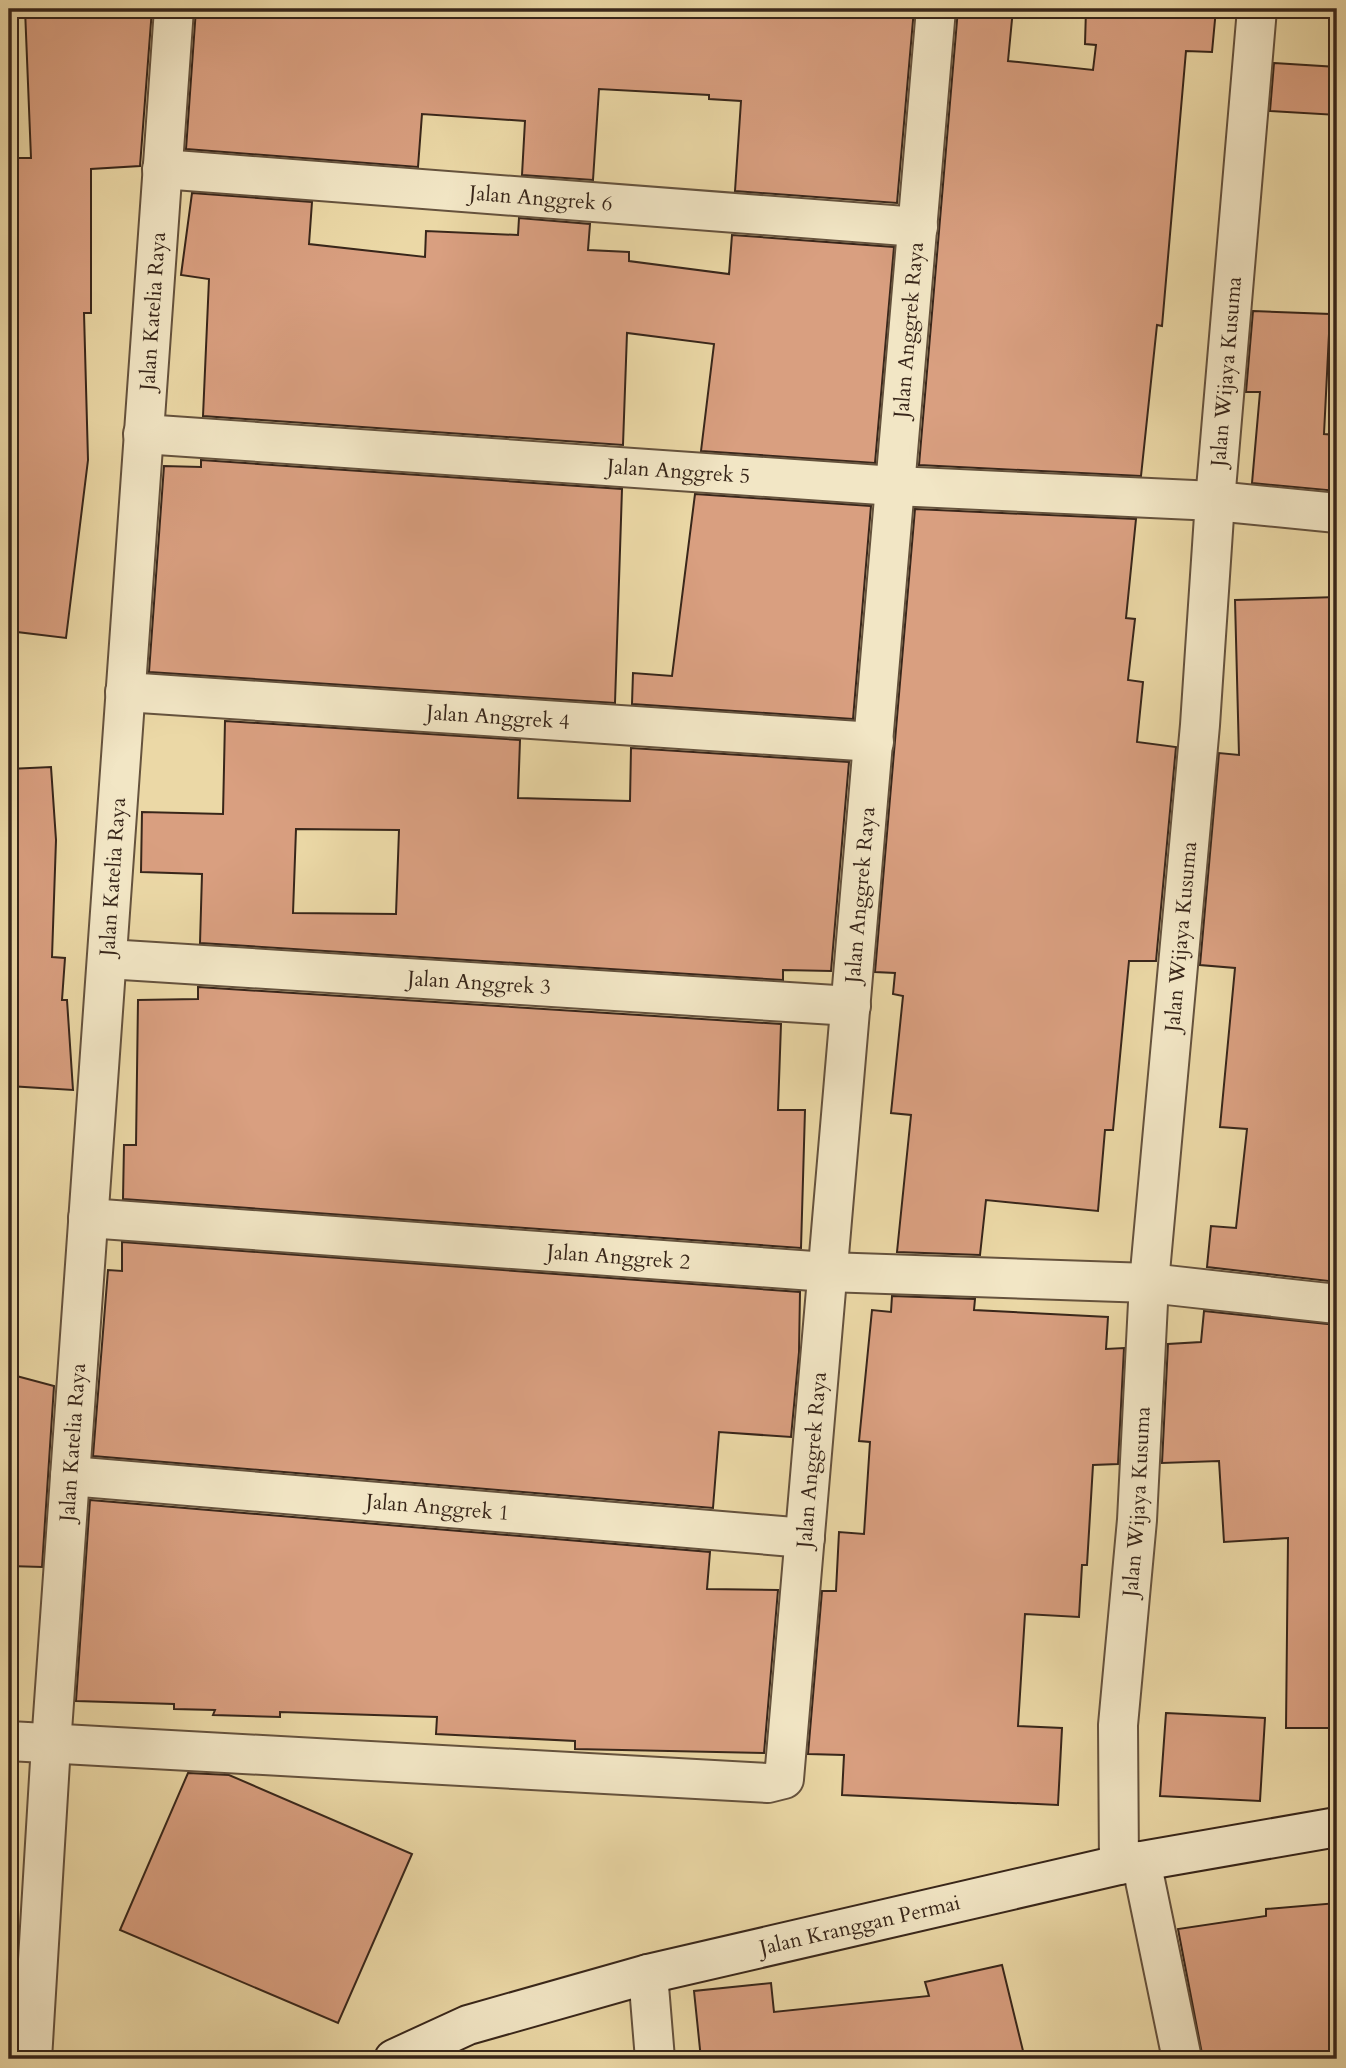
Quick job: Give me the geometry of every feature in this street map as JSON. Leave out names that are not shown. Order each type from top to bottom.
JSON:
[{"type":"street","name":"Jalan Katelia Raya","points":[[32,2059],[51,1745],[174,9]]},
{"type":"street","name":"Jalan Anggrek Raya","points":[[51,1745],[768,1783],[784,1779],[936,9]]},
{"type":"street","name":"Jalan Wijaya Kusuma","points":[[1182,2059],[1130,1863],[1118,1725],[1137,1520],[1149,1283],[1200,725],[1215,501],[1257,9]]},
{"type":"street","name":"Jalan Anggrek 6","points":[[162,169],[918,227]]},
{"type":"street","name":"Jalan Anggrek 5","points":[[143,433],[895,486],[1215,501],[1337,513]]},
{"type":"street","name":"Jalan Anggrek 4","points":[[125,692],[874,742]]},
{"type":"street","name":"Jalan Anggrek 3","points":[[107,959],[851,1006]]},
{"type":"street","name":"Jalan Anggrek 2","points":[[88,1218],[827,1272],[1149,1283],[1337,1304]]},
{"type":"street","name":"Jalan Anggrek 1","points":[[70,1476],[805,1538]]},
{"type":"street","points":[[9,1741],[51,1745]]},
{"type":"street","name":"Jalan Kranggan Permai","points":[[394,2059],[468,2025],[649,1974],[1130,1863],[1337,1828]]},
{"type":"street","points":[[649,1974],[655,2059]]},
{"type":"building","points":[[25,9],[152,9],[140,166],[91,169],[91,313],[84,313],[88,460],[66,638],[9,631],[9,378],[15,378],[14,229],[9,229],[9,158],[31,158]]},
{"type":"building","points":[[196,9],[914,9],[897,203],[735,191],[741,101],[709,99],[709,95],[599,89],[593,180],[522,175],[525,121],[422,114],[418,167],[186,149]]},
{"type":"building","points":[[958,9],[1013,9],[1008,61],[1093,70],[1096,45],[1085,44],[1086,9],[1216,9],[1212,52],[1186,51],[1162,326],[1157,325],[1141,476],[919,465]]},
{"type":"building","points":[[1274,63],[1337,67],[1337,115],[1270,111]]},
{"type":"building","points":[[192,193],[312,202],[309,244],[425,257],[426,231],[518,235],[519,218],[590,224],[588,250],[629,252],[629,261],[729,274],[732,235],[894,247],[875,463],[701,451],[714,344],[627,333],[623,445],[203,416],[209,279],[181,275]]},
{"type":"building","points":[[1253,311],[1330,314],[1324,434],[1337,435],[1337,491],[1252,483],[1260,392],[1246,392]]},
{"type":"building","points":[[201,460],[622,489],[615,703],[149,672],[164,466],[201,467]]},
{"type":"building","points":[[695,494],[871,506],[853,719],[632,704],[633,673],[672,676]]},
{"type":"building","points":[[915,509],[1136,519],[1126,618],[1135,619],[1128,680],[1143,682],[1137,742],[1176,747],[1156,961],[1129,961],[1113,1130],[1105,1130],[1098,1211],[986,1200],[980,1255],[897,1252],[911,1115],[891,1113],[903,996],[893,994],[895,973],[875,972]]},
{"type":"building","points":[[1337,597],[1337,1282],[1207,1267],[1211,1226],[1236,1228],[1247,1129],[1220,1127],[1235,968],[1200,965],[1219,753],[1239,755],[1235,600]]},
{"type":"building","points":[[225,721],[520,740],[518,798],[630,801],[631,748],[849,762],[831,971],[783,970],[783,980],[200,943],[202,874],[141,872],[142,812],[223,814]],"holes":[[[296,829],[399,830],[396,914],[293,913]]]},
{"type":"building","points":[[51,767],[56,840],[52,957],[65,958],[62,1000],[67,1000],[73,1090],[9,1086],[9,769]]},
{"type":"building","points":[[198,987],[781,1024],[778,1110],[805,1110],[801,1248],[123,1199],[124,1145],[136,1145],[138,1000],[198,999]]},
{"type":"building","points":[[122,1242],[800,1292],[799,1352],[791,1437],[719,1432],[713,1508],[93,1456],[108,1270],[122,1271]]},
{"type":"building","points":[[892,1296],[975,1299],[974,1310],[1108,1317],[1106,1349],[1124,1348],[1118,1464],[1093,1465],[1087,1565],[1082,1565],[1079,1617],[1025,1614],[1018,1726],[1062,1728],[1058,1805],[842,1795],[844,1755],[808,1754],[822,1591],[836,1591],[839,1532],[864,1534],[870,1442],[859,1441],[872,1310],[891,1312]]},
{"type":"building","points":[[1204,1311],[1337,1325],[1337,1728],[1286,1728],[1288,1538],[1224,1542],[1219,1461],[1162,1463],[1168,1344],[1201,1342]]},
{"type":"building","points":[[9,1374],[54,1386],[42,1567],[9,1566]]},
{"type":"building","points":[[90,1500],[710,1552],[707,1589],[778,1590],[764,1753],[575,1749],[575,1741],[436,1734],[437,1717],[280,1712],[280,1717],[213,1715],[215,1710],[174,1709],[174,1704],[76,1701]]},
{"type":"building","points":[[1166,1713],[1265,1718],[1260,1801],[1160,1796]]},
{"type":"building","points":[[188,1773],[229,1775],[412,1854],[338,2023],[120,1930]]},
{"type":"building","points":[[1337,1903],[1337,2059],[1203,2059],[1178,1929],[1266,1916],[1266,1909]]},
{"type":"building","points":[[1002,1965],[1025,2059],[701,2059],[694,1991],[771,1983],[774,2012],[929,1996],[925,1982]]}]
